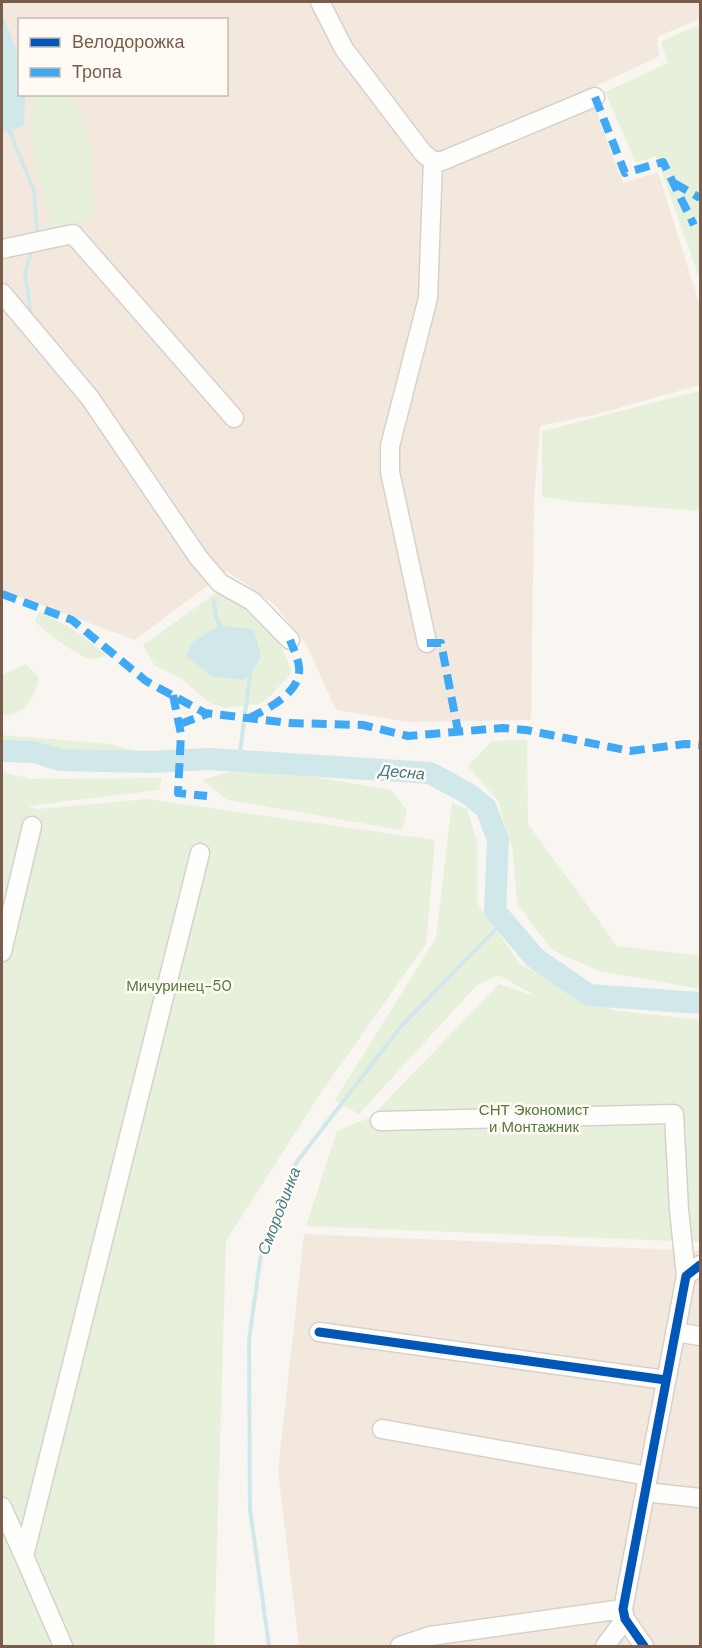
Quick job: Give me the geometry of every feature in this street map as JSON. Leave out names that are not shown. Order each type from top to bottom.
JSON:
[{"type":"street","points":[[320,2],[344,49],[423,153],[433,161],[442,160],[595,97]]},
{"type":"street","points":[[427,643],[390,472],[390,446],[428,298],[433,161]]},
{"type":"street","points":[[2,249],[73,234],[234,418]]},
{"type":"street","points":[[2,293],[90,398],[198,557],[220,583],[252,601],[290,640]]},
{"type":"street","points":[[2,952],[32,826]]},
{"type":"street","points":[[24,1556],[200,853]]},
{"type":"street","points":[[380,1121],[674,1114],[679,1210],[686,1276],[624,1614],[605,1647]]},
{"type":"street","points":[[686,1276],[700,1265]]},
{"type":"street","points":[[319,1332],[666,1380]]},
{"type":"street","points":[[675,1332],[700,1336]]},
{"type":"street","points":[[382,1429],[647,1484],[700,1498]]},
{"type":"street","points":[[2,1507],[63,1647]]},
{"type":"street","points":[[400,1647],[430,1636],[624,1614]]},
{"type":"street","points":[[624,1614],[644,1647]]},
{"type":"shaded area","points":[[2,2],[700,2],[700,19],[657,37],[659,56],[588,90],[623,183],[658,172],[700,306],[700,385],[597,414],[540,426],[534,502],[531,720],[408,722],[336,710],[307,646],[274,604],[227,571],[135,640],[2,590]]},
{"type":"shaded area","points":[[304,1234],[700,1251],[700,1646],[299,1646],[278,1471]]},
{"type":"green space","points":[[700,24],[700,280],[656,156],[636,163],[605,92],[668,63],[661,42]]},
{"type":"green space","points":[[34,96],[73,96],[89,138],[94,213],[83,223],[52,228],[31,141]]},
{"type":"green space","points":[[700,391],[700,511],[542,497],[542,431]]},
{"type":"green space","points":[[223,588],[266,625],[287,660],[291,674],[259,704],[224,708],[210,703],[179,677],[155,666],[143,645]]},
{"type":"green space","points":[[39,611],[72,629],[107,655],[89,659],[69,648],[35,621]]},
{"type":"green space","points":[[26,664],[39,678],[31,699],[17,712],[2,715],[2,675]]},
{"type":"green space","points":[[2,735],[109,744],[148,754],[154,767],[115,764],[40,751],[2,748]]},
{"type":"green space","points":[[527,740],[528,824],[617,946],[700,956],[700,989],[599,971],[552,950],[517,903],[513,852],[498,801],[468,766],[492,741]]},
{"type":"green space","name":"Мичуринец-50","points":[[2,772],[31,779],[162,778],[159,790],[27,806],[39,809],[148,799],[435,840],[426,944],[320,1094],[226,1241],[214,1646],[2,1646]]},
{"type":"green space","points":[[228,772],[284,772],[391,790],[407,811],[402,830],[228,800],[202,780]]},
{"type":"green space","name":"СНТ Экономист и Монтажник","points":[[452,803],[467,809],[477,841],[477,903],[521,965],[612,1010],[700,1020],[700,1242],[306,1226],[337,1131],[371,1117],[499,984],[537,997],[499,975],[476,986],[359,1114],[335,1100],[436,938]]},
{"type":"water","points":[[2,13],[18,53],[18,96],[25,96],[24,126],[2,133]]},
{"type":"water","points":[[220,625],[254,630],[261,657],[250,675],[242,680],[211,676],[186,656],[191,643]]},
{"type":"waterway","points":[[10,132],[34,191],[37,230]]},
{"type":"waterway","points":[[31,252],[25,273],[31,314]]},
{"type":"waterway","points":[[214,601],[216,617],[222,629]]},
{"type":"waterway","points":[[239,760],[250,675],[248,671]]},
{"type":"waterway","name":"Десна","points":[[2,751],[34,752],[60,760],[149,762],[210,759],[430,773],[467,793],[486,808],[498,840],[495,911],[535,958],[589,995],[700,1003]]},
{"type":"waterway","name":"Смородинка","points":[[269,1646],[250,1509],[249,1340],[261,1254],[296,1163],[402,1025],[504,921]]},
{"type":"marked path","points":[[595,97],[625,173],[663,162],[694,225]]},
{"type":"marked path","points":[[674,183],[700,198]]},
{"type":"marked path","points":[[2,594],[72,620],[146,681],[205,713],[289,723],[363,725],[408,736],[502,728],[526,730],[630,751],[685,744],[700,745]]},
{"type":"marked path","points":[[249,718],[282,698],[295,684],[299,667],[290,640]]},
{"type":"marked path","points":[[427,643],[441,643],[458,731]]},
{"type":"marked path","points":[[173,695],[181,734],[178,793],[207,796]]},
{"type":"marked path","points":[[180,724],[210,713]]},
{"type":"cycle path","points":[[644,1646],[625,1619],[623,1609],[686,1276],[700,1265]]},
{"type":"cycle path","points":[[319,1332],[666,1380]]}]
